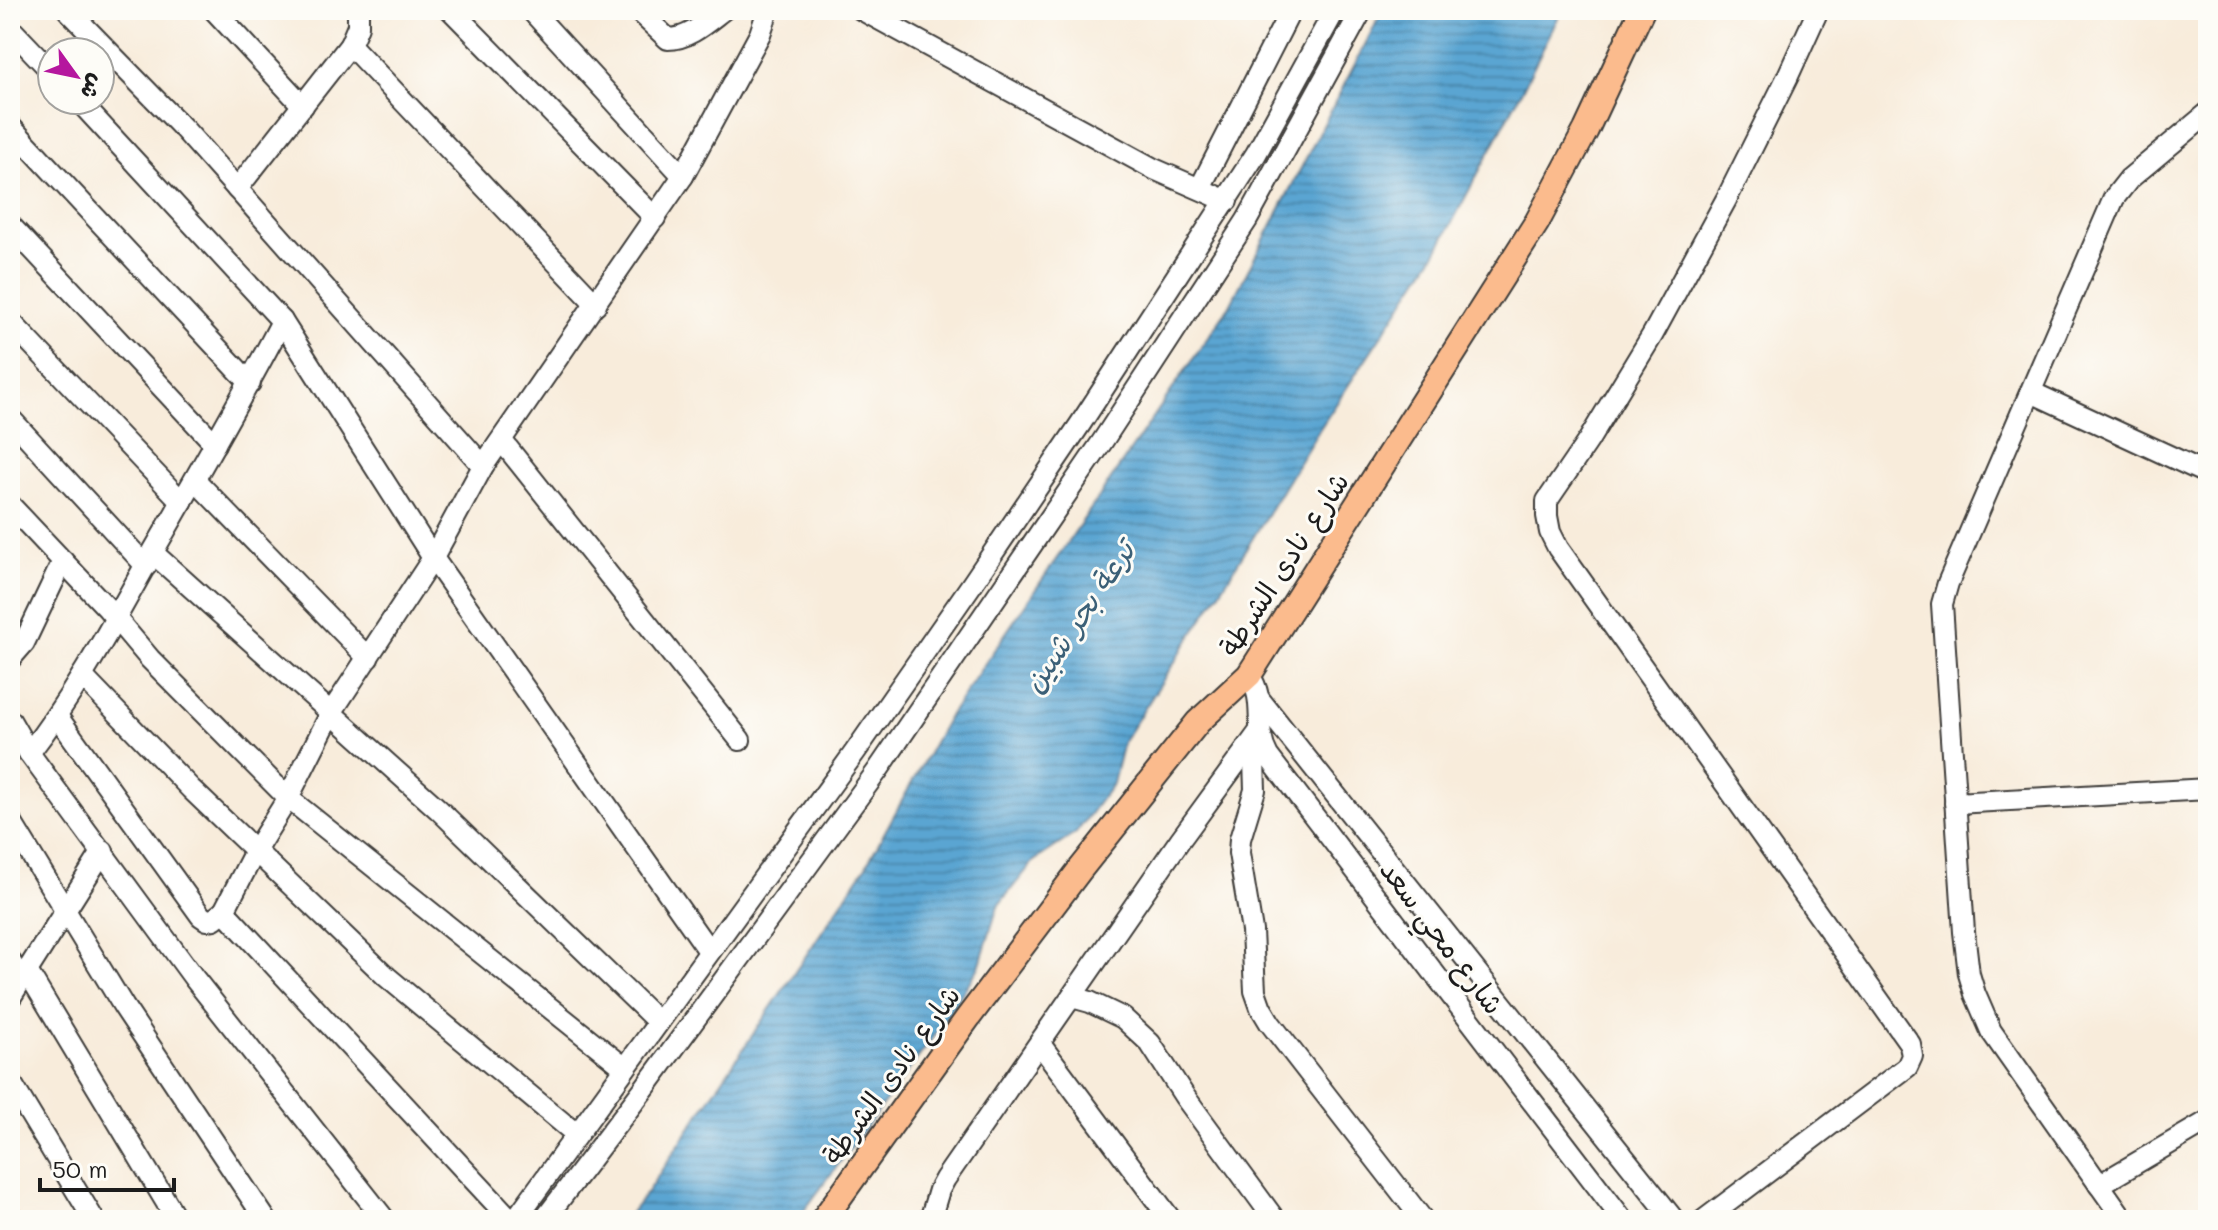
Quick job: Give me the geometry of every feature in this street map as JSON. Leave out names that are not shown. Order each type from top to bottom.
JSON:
[{"type":"main road","name":"شارع نادى الشرطة","points":[[823,1220],[967,1019],[1079,871],[1198,722],[1249,675],[1537,222],[1586,130],[1642,10]]},
{"type":"street","points":[[68,10],[184,129],[483,466]]},
{"type":"street","points":[[214,10],[303,106]]},
{"type":"street","points":[[237,189],[350,45],[358,26],[358,10]]},
{"type":"street","points":[[451,10],[655,218]]},
{"type":"street","points":[[531,10],[683,176]]},
{"type":"street","points":[[637,10],[668,39],[677,39],[723,10]]},
{"type":"street","points":[[57,716],[196,912],[207,920],[224,911],[255,851],[288,798],[331,713],[433,558],[483,466],[683,176],[760,34],[768,10]]},
{"type":"street","points":[[862,10],[1140,162],[1227,201]]},
{"type":"street","points":[[1200,188],[1291,10]]},
{"type":"street","points":[[224,911],[513,1220],[855,752],[972,584],[1227,201],[1335,10]]},
{"type":"street","points":[[544,1220],[878,770],[1102,442],[1247,220],[1362,10]]},
{"type":"street","points":[[1704,1220],[1907,1067],[1912,1056],[1910,1044],[1558,548],[1550,532],[1547,501],[1588,441],[1653,334],[1734,184],[1818,10]]},
{"type":"street","points":[[10,28],[36,55]]},
{"type":"street","points":[[350,45],[596,304]]},
{"type":"street","points":[[2124,1220],[2002,1047],[1978,1004],[1969,974],[1942,604],[1948,583],[2114,198],[2129,179],[2208,113]]},
{"type":"street","points":[[93,116],[282,321],[433,558],[709,951]]},
{"type":"street","points":[[10,126],[250,383]]},
{"type":"street","points":[[10,225],[215,444]]},
{"type":"street","points":[[10,321],[182,502]]},
{"type":"street","points":[[29,753],[57,716],[116,618],[282,321]]},
{"type":"street","points":[[2031,392],[2208,474]]},
{"type":"street","points":[[10,418],[149,559],[331,713],[438,809],[658,1022]]},
{"type":"street","points":[[502,441],[740,740]]},
{"type":"street","points":[[195,480],[368,658]]},
{"type":"street","points":[[13,516],[63,561],[169,679],[288,798],[625,1068]]},
{"type":"street","points":[[10,659],[24,643],[63,561]]},
{"type":"street","name":"شارع محي سعد","points":[[1249,675],[1260,700],[1259,732],[1268,756],[1623,1220]]},
{"type":"street","points":[[82,676],[191,789],[387,977],[576,1134]]},
{"type":"street","points":[[1260,700],[1674,1220]]},
{"type":"street","points":[[10,720],[29,753],[194,978],[385,1220]]},
{"type":"street","points":[[930,1220],[945,1179],[1180,840],[1259,732]]},
{"type":"street","points":[[1259,732],[1254,760],[1255,790],[1240,839],[1239,853],[1252,931],[1255,991],[1270,1023],[1423,1220]]},
{"type":"street","points":[[1955,803],[2208,789]]},
{"type":"street","points":[[10,820],[124,1007],[266,1220]]},
{"type":"street","points":[[103,851],[17,978],[177,1220]]},
{"type":"street","points":[[1072,997],[1107,1009],[1131,1024],[1150,1043],[1185,1097],[1275,1220]]},
{"type":"street","points":[[1040,1044],[1171,1220]]},
{"type":"street","points":[[10,1081],[94,1220]]},
{"type":"street","points":[[2099,1185],[2208,1121]]},
{"type":"water","name":"ترعة بحر شبين","points":[[1383,10],[1562,10],[1437,251],[1317,433],[1123,742],[1113,783],[1076,833],[1034,861],[998,906],[979,967],[935,1035],[797,1220],[625,1220],[647,1192],[866,866],[947,719],[1230,305]]}]
